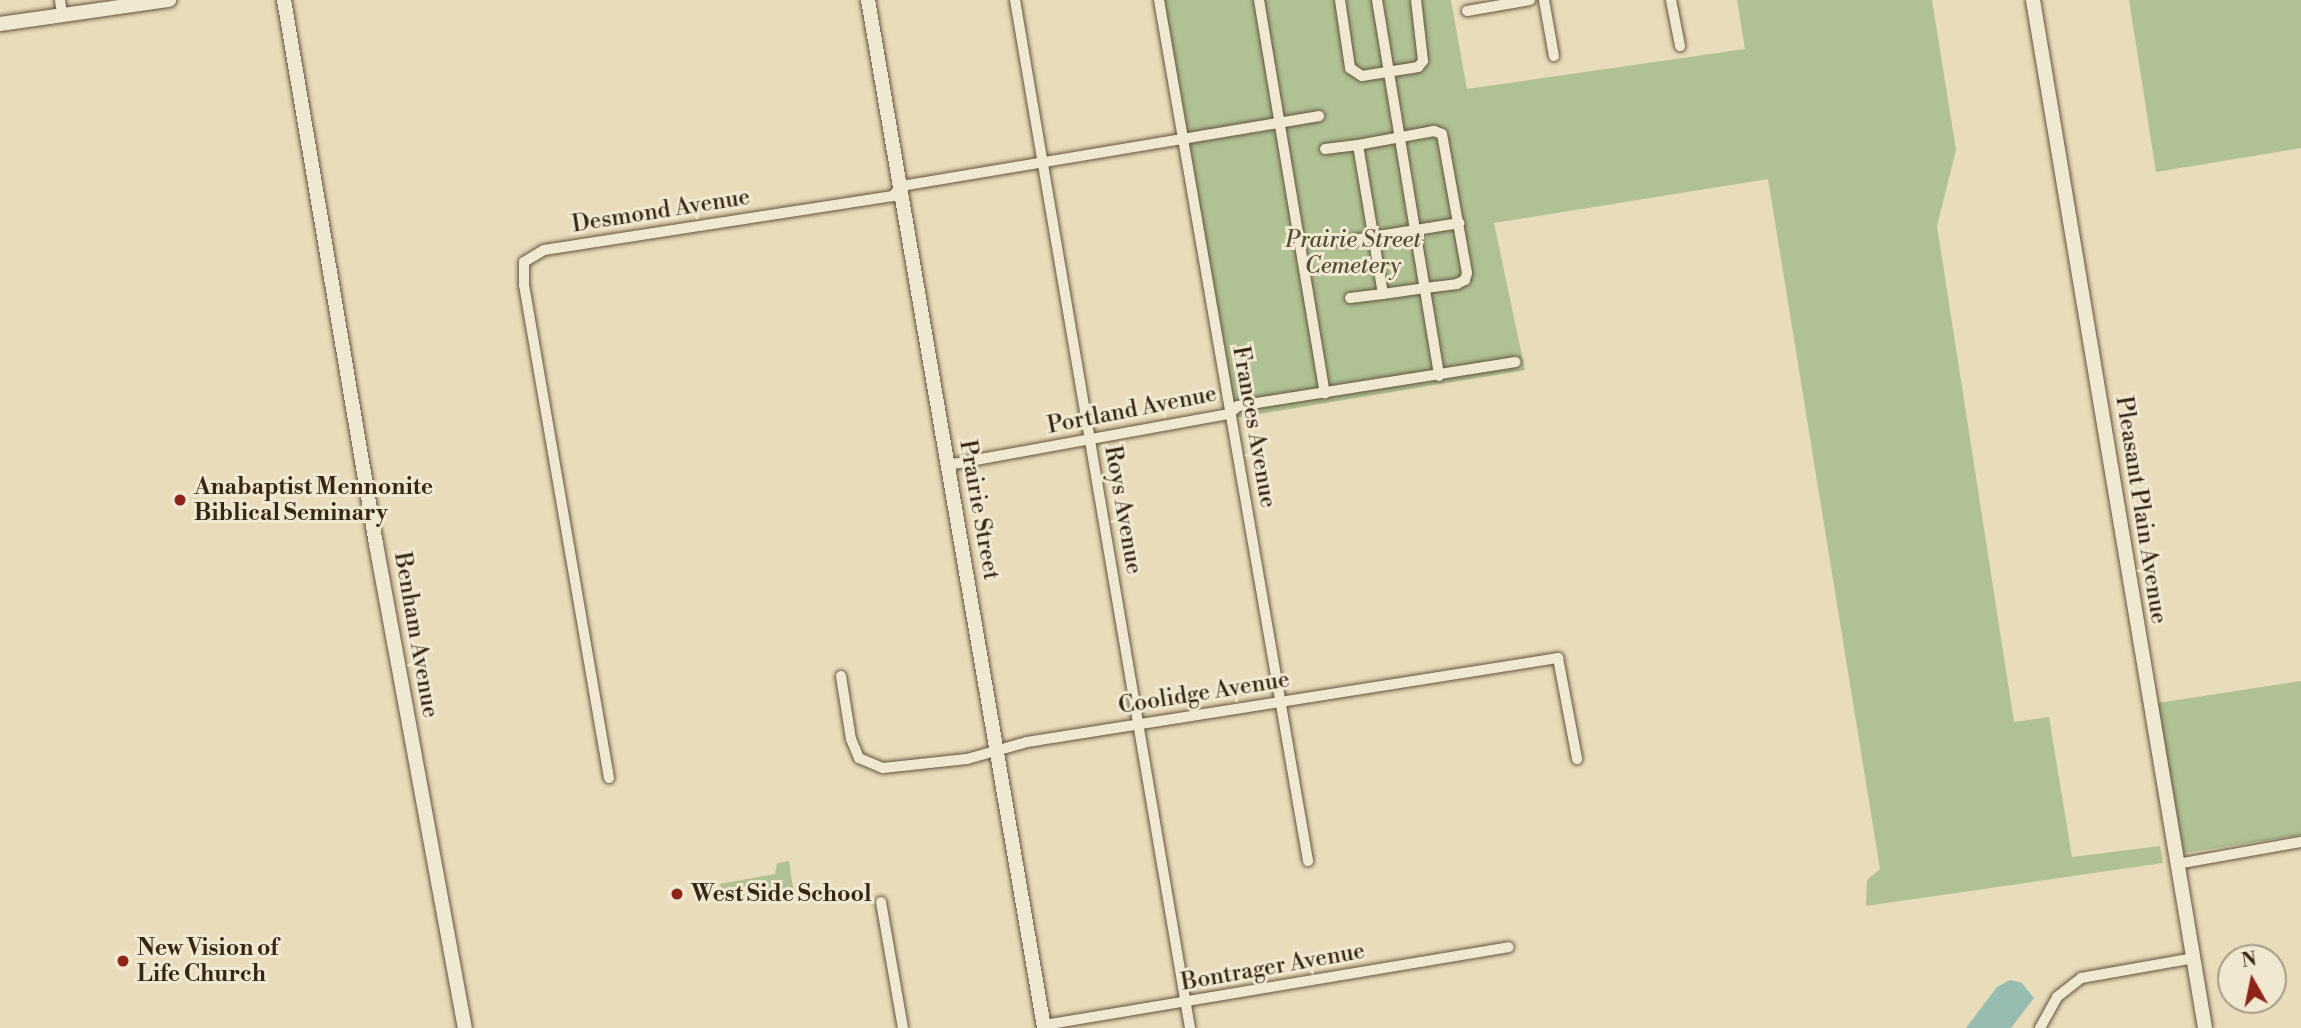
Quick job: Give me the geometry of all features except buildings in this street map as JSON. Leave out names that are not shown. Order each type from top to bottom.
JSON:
[{"type":"main road","points":[[0,24],[169,0]]},
{"type":"main road","name":"Benham Avenue","points":[[284,0],[373,530],[465,1028]]},
{"type":"main road","name":"Prairie Street","points":[[868,0],[1044,1027]]},
{"type":"main road","name":"Pleasant Plain Avenue","points":[[2033,0],[2206,1028]]},
{"type":"street","points":[[60,0],[62,15]]},
{"type":"street","name":"Roys Avenue","points":[[1015,0],[1190,1028]]},
{"type":"street","name":"Frances Avenue","points":[[1159,0],[1229,414],[1283,702],[1308,861]]},
{"type":"street","points":[[1259,0],[1325,394]]},
{"type":"street","points":[[1339,0],[1350,68],[1362,76],[1418,66],[1423,61],[1416,0]]},
{"type":"street","points":[[1377,0],[1439,376]]},
{"type":"street","points":[[1466,11],[1530,0]]},
{"type":"street","points":[[1544,0],[1554,57]]},
{"type":"street","points":[[1671,0],[1680,46]]},
{"type":"street","name":"Desmond Avenue","points":[[609,778],[524,285],[524,262],[544,250],[893,196],[901,186],[1319,116]]},
{"type":"street","points":[[1325,149],[1441,134],[1459,223],[1465,280],[1350,298]]},
{"type":"street","points":[[1357,145],[1383,294]]},
{"type":"street","points":[[1341,242],[1459,223]]},
{"type":"street","name":"Portland Avenue","points":[[948,465],[1229,414],[1238,406],[1516,362]]},
{"type":"street","name":"Coolidge Avenue","points":[[841,676],[850,739],[859,758],[883,768],[967,759],[998,749],[1139,725],[1558,659],[1577,759]]},
{"type":"street","points":[[2177,864],[2301,842]]},
{"type":"street","points":[[881,902],[902,1028]]},
{"type":"street","name":"Bontrager Avenue","points":[[1044,1027],[1509,947]]},
{"type":"street","points":[[2040,1028],[2057,997],[2081,978],[2194,958]]},
{"type":"green space","name":"Prairie Street Cemetery","points":[[1164,0],[1451,0],[1467,89],[1745,49],[1737,0],[1932,0],[1956,150],[1937,226],[2014,722],[2049,717],[2072,857],[2160,846],[2163,863],[1866,906],[1867,880],[1880,869],[1768,179],[1494,223],[1525,370],[1235,418]]},
{"type":"green space","points":[[2129,0],[2301,0],[2301,148],[2156,172]]},
{"type":"green space","points":[[2301,681],[2301,835],[2184,853],[2157,703]]},
{"type":"green space","points":[[789,861],[793,888],[723,901],[720,884],[775,874],[777,863]]},
{"type":"water","points":[[2010,980],[2022,983],[2034,998],[2011,1028],[1966,1028],[1997,987]]},
{"type":"place","name":"Anabaptist Mennonite Biblical Seminary","points":[[180,500]]},
{"type":"place","name":"West Side School","points":[[677,894]]},
{"type":"place","name":"New Vision of Life Church","points":[[123,961]]}]
